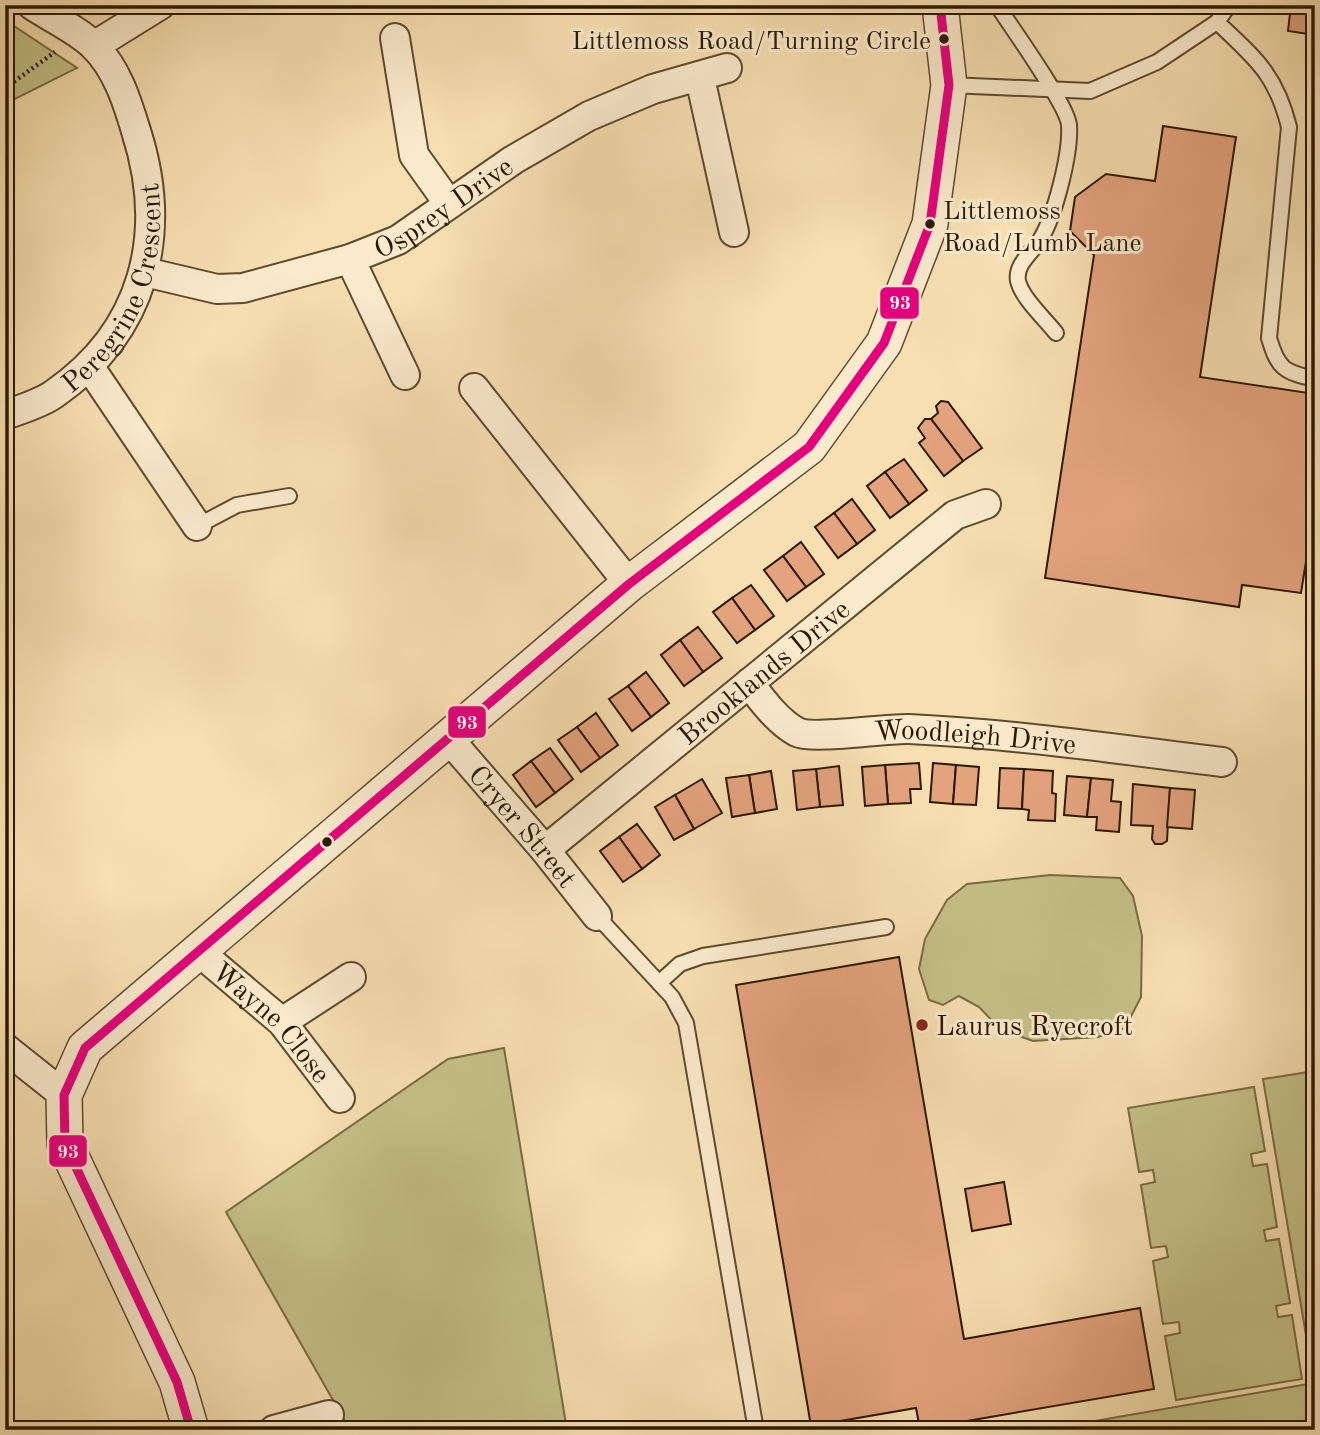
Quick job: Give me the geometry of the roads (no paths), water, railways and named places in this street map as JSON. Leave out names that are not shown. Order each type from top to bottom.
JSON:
[{"type":"street","name":"Peregrine Crescent","points":[[5,415],[52,396],[89,366],[121,329],[145,272],[152,218],[143,151],[122,87],[94,46],[32,5]]},
{"type":"street","points":[[94,46],[160,5]]},
{"type":"street","points":[[191,1430],[177,1382],[65,1144],[64,1095],[85,1048],[629,584],[809,447],[884,343],[930,224],[949,85],[940,5]]},
{"type":"street","points":[[396,38],[406,118],[414,155],[449,204]]},
{"type":"street","name":"Osprey Drive","points":[[145,272],[217,289],[243,288],[350,259],[398,240],[513,160],[589,116],[653,89],[700,78],[727,68]]},
{"type":"street","points":[[700,78],[734,232]]},
{"type":"street","points":[[350,259],[405,375]]},
{"type":"street","points":[[89,366],[197,526]]},
{"type":"street","points":[[474,388],[629,584]]},
{"type":"street","name":"Brooklands Drive","points":[[545,850],[955,514],[986,505]]},
{"type":"street","name":"Woodleigh Drive","points":[[749,683],[768,707],[799,733],[833,735],[880,728],[993,733],[1222,762]]},
{"type":"street","name":"Cryer Street","points":[[447,737],[545,850],[597,916]]},
{"type":"street","name":"Wayne Close","points":[[198,951],[282,1021],[340,1098]]},
{"type":"street","points":[[282,1021],[351,976]]},
{"type":"street","points":[[5,1048],[64,1095]]},
{"type":"street","points":[[274,1430],[329,1415]]},
{"type":"lane","points":[[997,5],[1050,87],[1069,124],[1065,159],[1047,228],[1021,264],[1018,278],[1020,287],[1056,333]]},
{"type":"lane","points":[[949,85],[1050,87],[1090,91],[1128,77],[1217,22],[1229,5]]},
{"type":"lane","points":[[1217,22],[1267,70],[1283,102],[1289,127],[1269,338],[1275,358],[1288,373],[1315,379]]},
{"type":"lane","points":[[197,526],[237,505],[289,496]]},
{"type":"lane","points":[[597,916],[659,983],[683,1016],[692,1046],[756,1430]]},
{"type":"lane","points":[[659,983],[680,964],[702,956],[886,927]]},
{"type":"place","name":"Littlemoss Road/Turning Circle","points":[[944,39]]},
{"type":"place","name":"Littlemoss Road/Lumb Lane","points":[[930,224]]},
{"type":"place","name":"Laurus Ryecroft","points":[[922,1025]]}]
